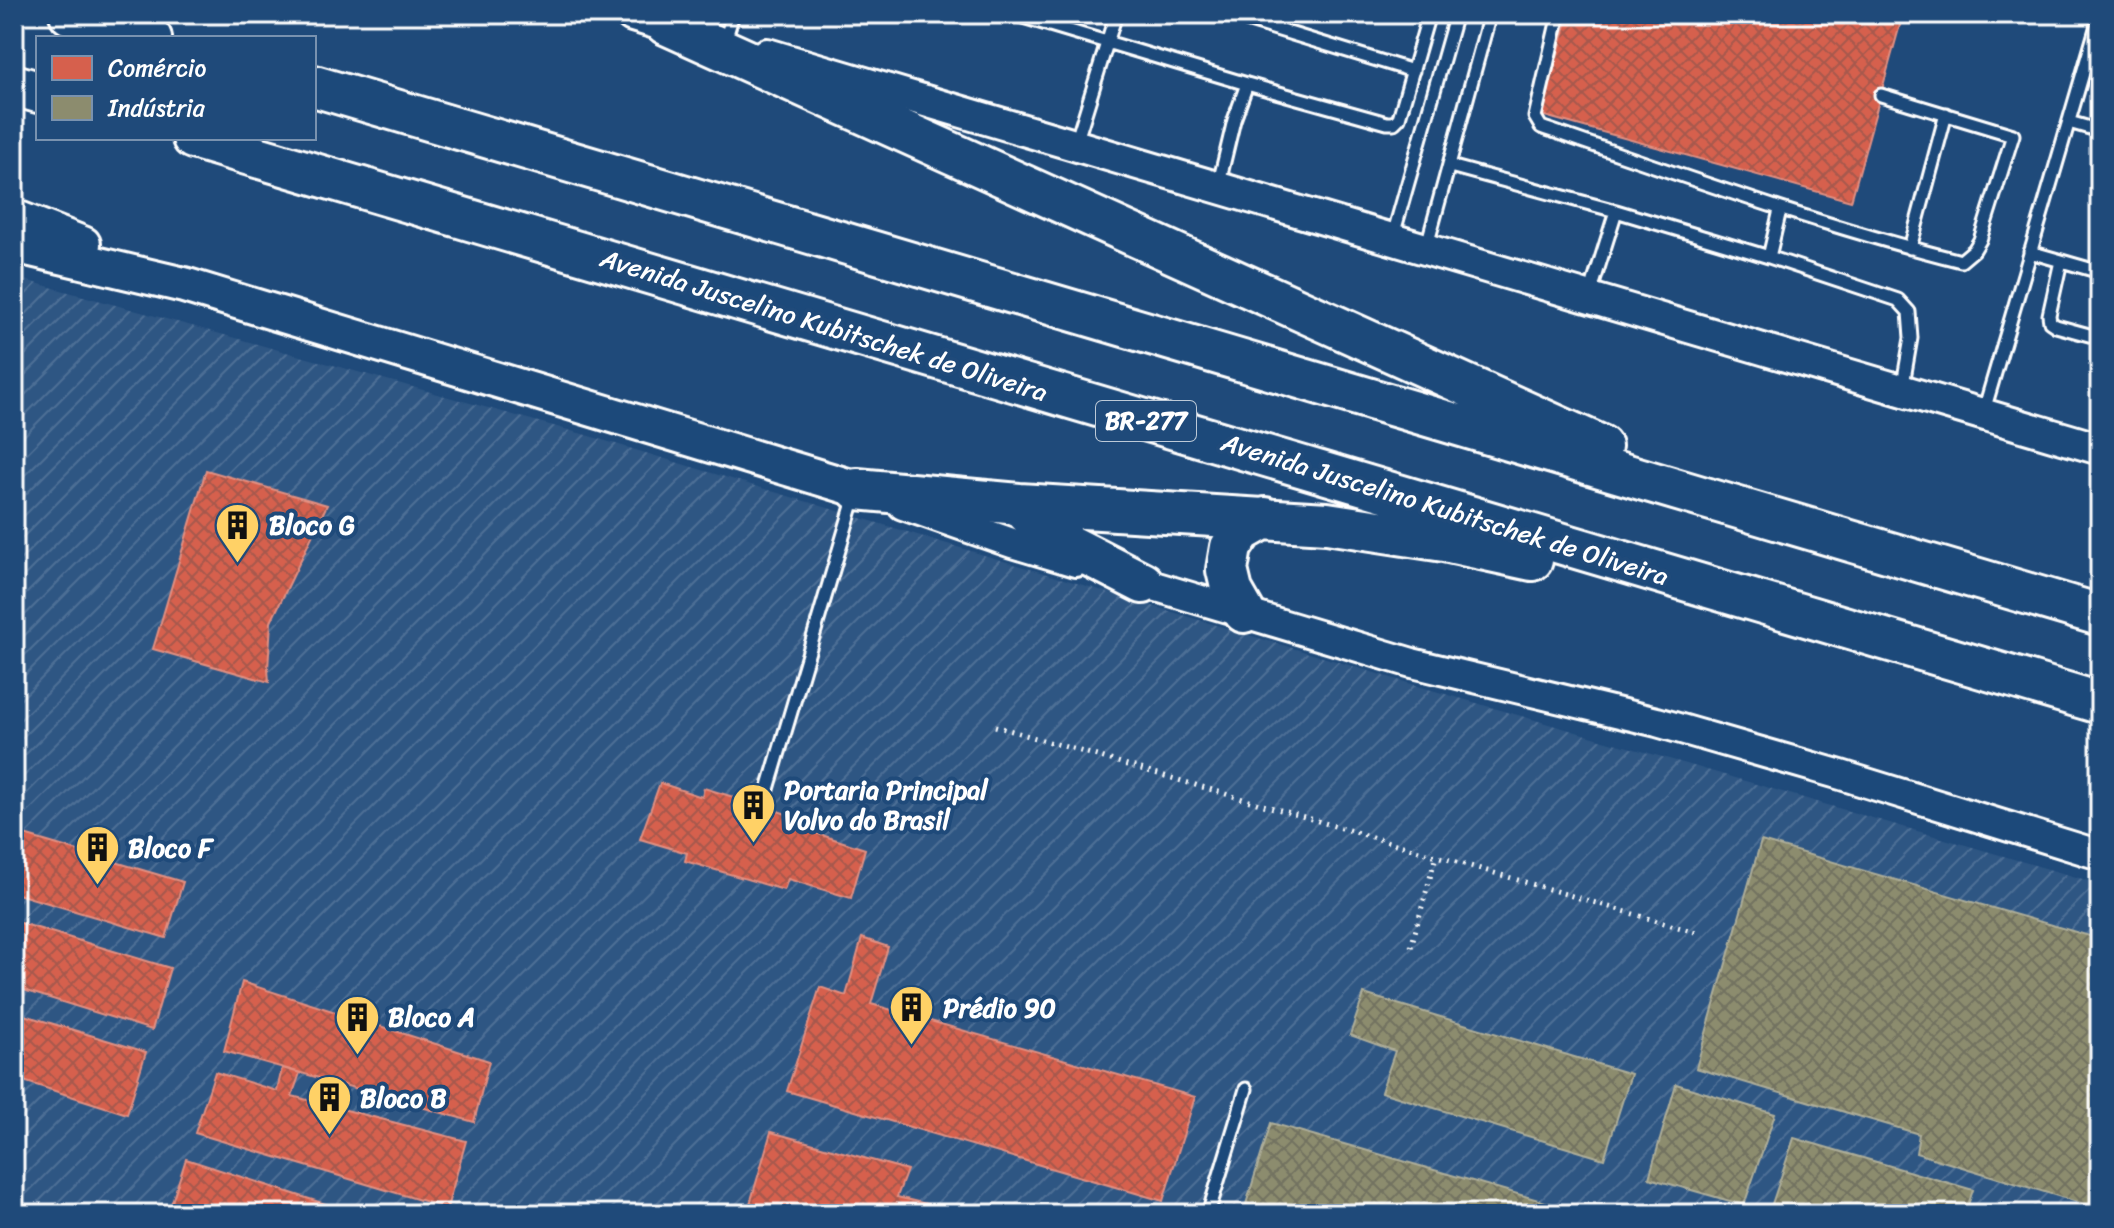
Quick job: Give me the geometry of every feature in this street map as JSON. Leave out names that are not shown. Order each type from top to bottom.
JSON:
[{"type":"highway","points":[[70,14],[144,36]]},
{"type":"highway","points":[[649,19],[1739,508]]},
{"type":"highway","points":[[14,85],[36,91]]},
{"type":"highway","points":[[316,87],[2100,615]]},
{"type":"highway","name":"Avenida Juscelino Kubitschek de Oliveira","points":[[200,140],[2100,706]]},
{"type":"highway","points":[[857,489],[1019,504],[1265,518],[1383,531],[1512,555],[2100,706]]},
{"type":"highway","points":[[1019,504],[1055,538],[1143,583]]},
{"type":"highway","points":[[1244,612],[1232,591],[1227,570],[1231,547],[1242,531],[1265,518]]},
{"type":"main road","points":[[649,19],[729,28],[1075,145],[2100,449]]},
{"type":"main road","points":[[14,217],[184,285]]},
{"type":"main road","points":[[14,245],[184,285],[857,489]]},
{"type":"street","points":[[857,489],[1012,543],[1412,663],[1657,722],[2100,855]]},
{"type":"lane","points":[[1013,14],[1387,123],[1394,123],[1399,118],[1429,14]]},
{"type":"lane","points":[[1075,145],[1116,14]]},
{"type":"lane","points":[[1227,14],[1413,71]]},
{"type":"lane","points":[[1392,239],[1456,14]]},
{"type":"lane","points":[[1426,249],[1490,14]]},
{"type":"lane","points":[[1559,14],[1535,117],[1541,127],[1780,210],[1961,261],[1980,240],[2013,135],[1881,95]]},
{"type":"lane","points":[[1983,414],[2100,15]]},
{"type":"lane","points":[[1218,187],[1234,120],[1247,84]]},
{"type":"lane","points":[[1910,248],[1946,114]]},
{"type":"lane","points":[[2069,122],[2100,131]]},
{"type":"lane","points":[[1450,166],[1616,211],[1898,300],[1909,312],[1911,338],[1902,390]]},
{"type":"lane","points":[[1769,257],[1780,210]]},
{"type":"lane","points":[[1589,298],[1616,211]]},
{"type":"lane","points":[[2030,252],[2100,272]]},
{"type":"lane","points":[[2061,261],[2050,322],[2100,338]]},
{"type":"lane","points":[[763,806],[857,489]]},
{"type":"lane","points":[[1208,1214],[1246,1089]]},
{"type":"path","points":[[995,726],[1698,933]]},
{"type":"path","points":[[1411,947],[1436,856]]},
{"type":"shaded area","points":[[14,277],[586,435],[1428,689],[2100,884],[2100,1214],[14,1214]]},
{"type":"building: Comércio","points":[[1569,14],[1903,14],[1851,201],[1541,115]]},
{"type":"building: Comércio","name":"Bloco G","points":[[206,470],[327,505],[271,622],[269,682],[153,649]]},
{"type":"building: Comércio","name":"Portaria Principal Volvo do Brasil","points":[[660,783],[702,797],[704,788],[763,806],[804,820],[803,829],[865,849],[851,898],[788,879],[784,890],[685,861],[687,853],[640,839]]},
{"type":"building: Comércio","name":"Bloco F","points":[[14,832],[183,882],[166,938],[14,893]]},
{"type":"building: Comércio","points":[[14,921],[170,968],[152,1030],[14,987]]},
{"type":"building: Comércio","name":"Prédio 90","points":[[862,938],[888,947],[871,1004],[1195,1097],[1163,1201],[787,1091],[820,987],[846,996]]},
{"type":"building: Comércio","name":"Bloco A","points":[[242,982],[489,1061],[474,1122],[224,1051]]},
{"type":"building: Comércio","points":[[14,1012],[146,1052],[127,1114],[14,1078]]},
{"type":"building: Comércio","name":"Bloco B","points":[[282,1068],[300,1073],[292,1096],[466,1141],[447,1208],[195,1133],[215,1072],[277,1091]]},
{"type":"building: Comércio","points":[[771,1132],[907,1170],[897,1197],[968,1214],[747,1214]]},
{"type":"building: Comércio","points":[[186,1159],[356,1214],[168,1214]]},
{"type":"building: Indústria","points":[[1761,841],[2100,939],[2100,1209],[1916,1153],[1919,1134],[1696,1068]]},
{"type":"building: Indústria","points":[[1364,994],[1631,1074],[1604,1159],[1381,1092],[1395,1051],[1350,1035]]},
{"type":"building: Indústria","points":[[1676,1084],[1775,1114],[1744,1205],[1649,1178]]},
{"type":"building: Indústria","points":[[1271,1123],[1587,1214],[1243,1214]]},
{"type":"building: Indústria","points":[[1794,1138],[1973,1190],[1965,1214],[1805,1214],[1772,1204]]},
{"type":"place","name":"Bloco G","points":[[238,564]]},
{"type":"place","name":"Portaria Principal Volvo do Brasil","points":[[753,844]]},
{"type":"place","name":"Bloco F","points":[[97,887]]},
{"type":"place","name":"Prédio 90","points":[[912,1047]]},
{"type":"place","name":"Bloco A","points":[[357,1056]]},
{"type":"place","name":"Bloco B","points":[[329,1137]]}]
